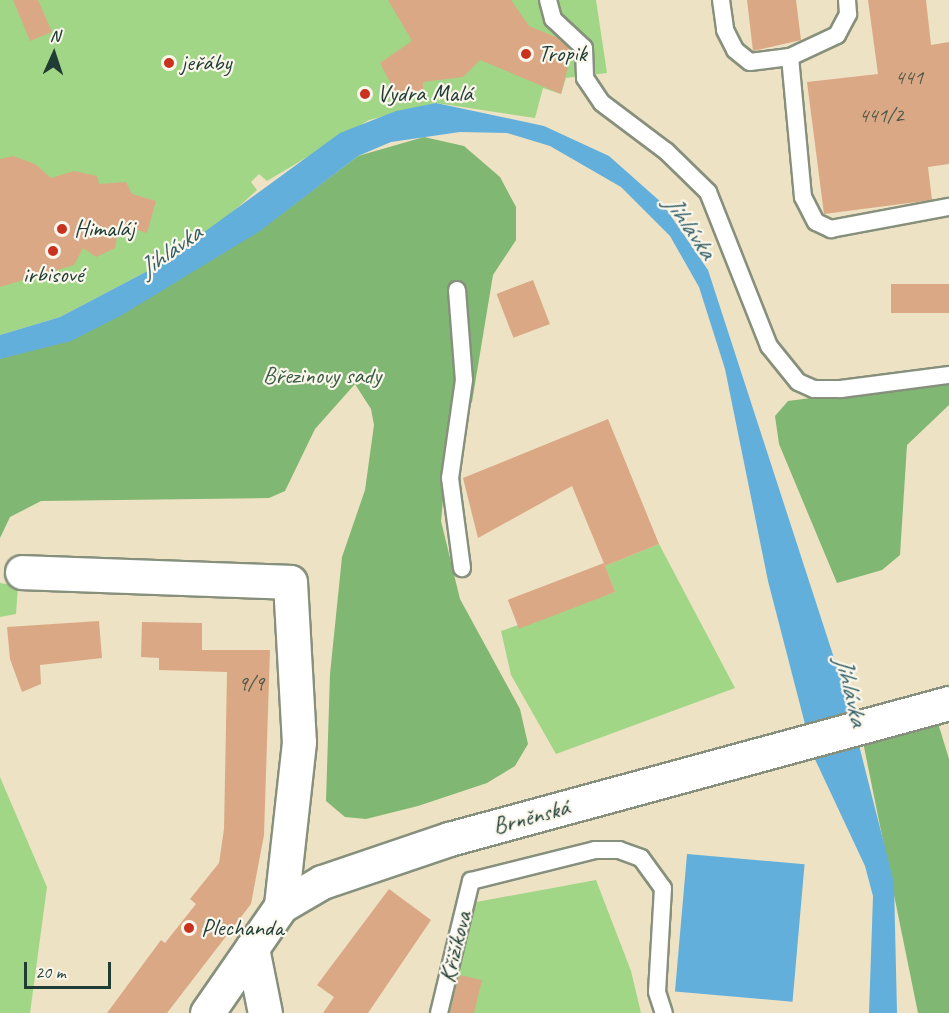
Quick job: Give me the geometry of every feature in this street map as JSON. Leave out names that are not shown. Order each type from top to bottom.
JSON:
[{"type":"street","points":[[22,572],[290,582],[299,742],[281,906]]},
{"type":"street","name":"Brněnská","points":[[207,1013],[281,906],[322,882],[449,839],[949,703]]},
{"type":"street","points":[[252,948],[265,1013]]},
{"type":"lane","points":[[548,0],[553,19],[584,48],[585,78],[602,103],[666,151],[708,192],[769,346],[798,382],[814,389],[841,389],[949,375]]},
{"type":"lane","points":[[721,0],[735,50],[750,62],[790,57],[837,35],[848,14],[847,0]]},
{"type":"lane","points":[[790,57],[803,198],[816,222],[831,229],[949,207]]},
{"type":"lane","points":[[458,290],[464,380],[450,478],[462,568]]},
{"type":"lane","name":"Křižíkova","points":[[439,1013],[471,881],[595,850],[619,850],[641,858],[663,888],[657,992],[664,1013]]},
{"type":"green space","points":[[0,0],[596,0],[607,73],[566,78],[561,94],[543,88],[535,118],[436,103],[369,120],[267,181],[259,174],[251,182],[257,190],[228,216],[159,265],[60,317],[0,335]]},
{"type":"green space","name":"Březinovy sady","points":[[424,137],[464,146],[500,177],[516,207],[516,240],[493,275],[472,402],[449,438],[441,521],[460,599],[520,709],[528,744],[515,766],[487,783],[418,806],[366,819],[345,817],[326,801],[330,674],[342,557],[365,490],[374,425],[371,409],[355,384],[315,429],[285,491],[269,498],[41,501],[10,517],[0,538],[0,359],[259,231],[358,156]]},
{"type":"green space","points":[[949,380],[949,405],[907,445],[900,555],[882,570],[837,583],[779,444],[775,416],[788,401]]},
{"type":"green space","points":[[659,544],[735,688],[556,754],[511,675],[501,631],[615,592],[605,566]]},
{"type":"green space","points":[[0,583],[18,586],[16,614],[0,617]]},
{"type":"green space","points":[[938,723],[949,759],[949,1013],[918,1013],[863,742]]},
{"type":"green space","points":[[0,777],[47,887],[30,1013],[0,1013]]},
{"type":"green space","points":[[596,880],[631,971],[641,1013],[445,1013],[471,903]]},
{"type":"water","name":"Jihlávka","points":[[436,103],[544,126],[609,156],[662,203],[708,270],[847,698],[894,883],[897,1013],[869,1013],[873,896],[865,866],[813,755],[768,581],[725,369],[699,287],[670,236],[621,187],[550,146],[507,133],[460,132],[391,142],[358,156],[260,231],[122,315],[71,341],[0,359],[0,335],[60,317],[159,265],[340,133],[396,111]]},
{"type":"water","points":[[687,854],[805,864],[793,1002],[675,991]]},
{"type":"building","points":[[13,0],[38,0],[52,32],[30,41]]},
{"type":"building","points":[[388,0],[511,0],[529,26],[558,38],[572,51],[561,94],[480,60],[463,77],[423,82],[423,93],[398,98],[380,63],[412,41]]},
{"type":"building","points":[[747,0],[796,0],[801,40],[753,51]]},
{"type":"building","points":[[868,0],[926,0],[931,45],[949,42],[949,164],[928,167],[932,200],[824,214],[807,82],[878,74]]},
{"type":"building","name":"Himaláj","points":[[13,156],[35,164],[51,178],[74,171],[97,176],[99,184],[126,182],[132,194],[156,201],[147,233],[119,224],[115,248],[96,257],[83,248],[74,265],[0,287],[0,159]]},
{"type":"building","points":[[533,280],[550,324],[513,338],[497,294]]},
{"type":"building","points":[[891,284],[949,284],[949,313],[891,313]]},
{"type":"building","points":[[608,419],[659,544],[605,566],[572,486],[478,538],[463,478]]},
{"type":"building","points":[[604,563],[615,592],[519,629],[508,600]]},
{"type":"building","points":[[99,621],[102,658],[40,665],[41,684],[22,692],[10,659],[7,627]]},
{"type":"building","points":[[142,622],[202,623],[202,650],[270,650],[264,835],[251,904],[167,1013],[107,1013],[161,940],[165,943],[196,904],[190,899],[219,863],[224,829],[227,672],[159,670],[159,658],[141,657]]},
{"type":"building","points":[[389,889],[431,920],[368,1013],[323,1013],[334,997],[317,985]]},
{"type":"building","points":[[459,975],[482,980],[474,1013],[450,1013]]},
{"type":"place","name":"Tropik","points":[[526,54]]},
{"type":"place","name":"jeřáby","points":[[169,63]]},
{"type":"place","name":"Vydra Malá","points":[[365,94]]},
{"type":"place","name":"Himaláj","points":[[62,229]]},
{"type":"place","name":"irbisové","points":[[53,251]]},
{"type":"place","name":"Plechanda","points":[[189,928]]}]
